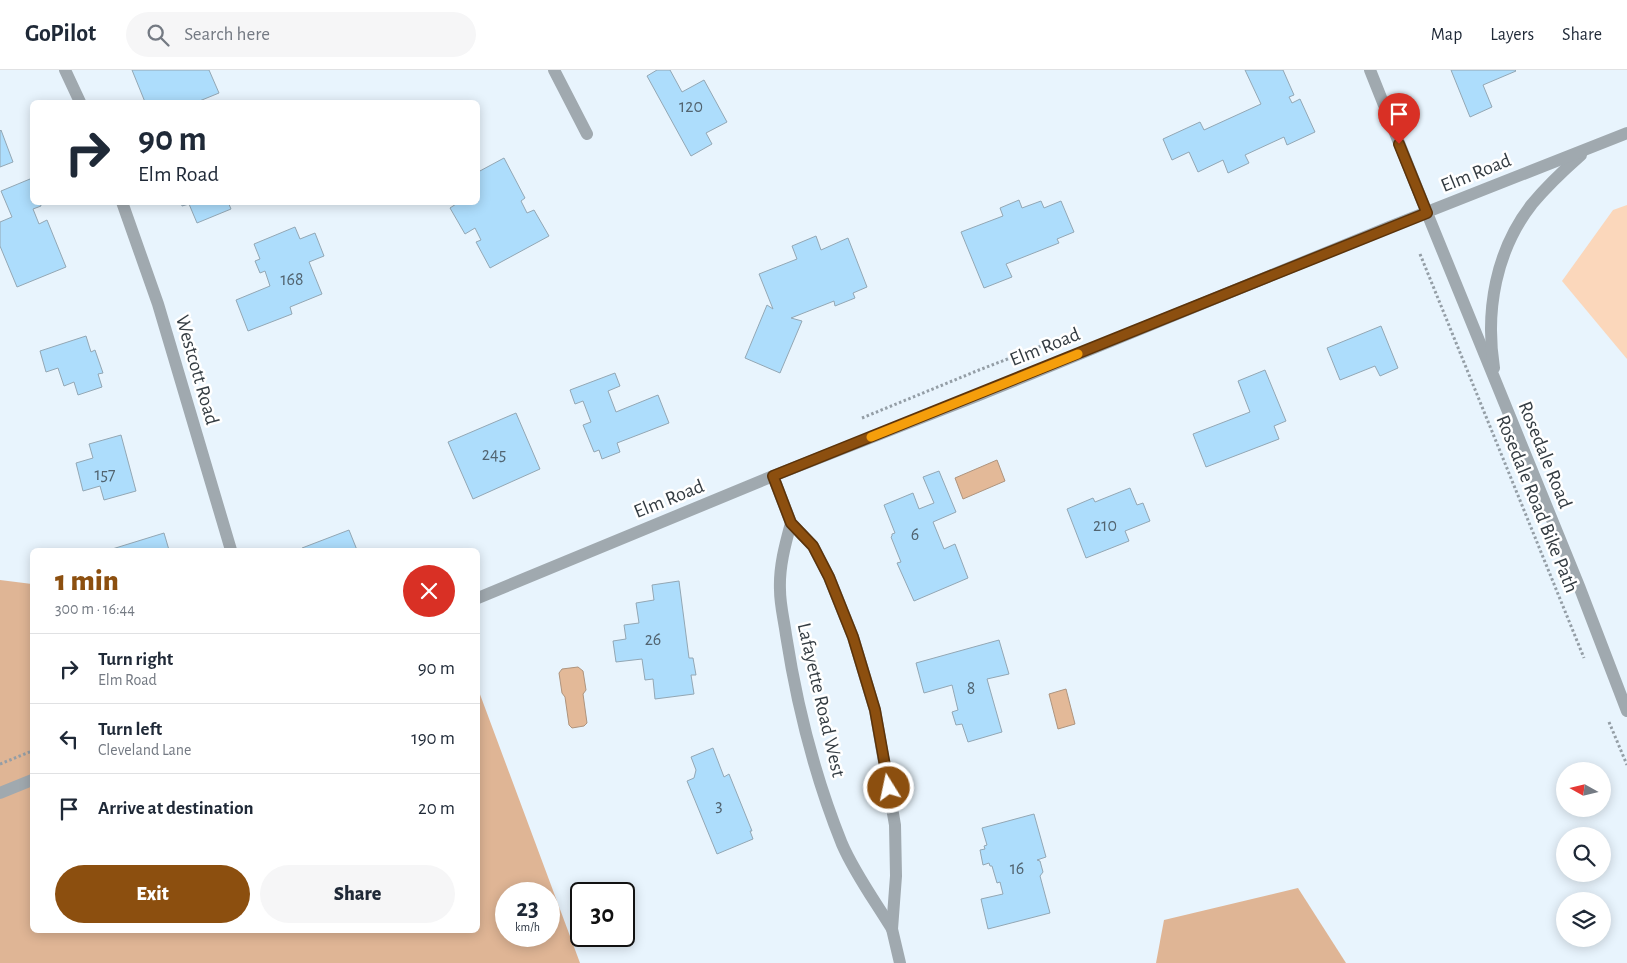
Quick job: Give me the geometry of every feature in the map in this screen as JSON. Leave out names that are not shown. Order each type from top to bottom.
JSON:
[{"type":"street","points":[[65,70],[79,100]]},
{"type":"street","points":[[554,70],[588,134]]},
{"type":"street","name":"Rosedale Road","points":[[1370,70],[1497,388],[1579,586],[1627,711]]},
{"type":"street","name":"Elm Road","points":[[480,597],[773,476],[1627,133]]},
{"type":"street","points":[[1497,388],[1491,339],[1491,314],[1495,284],[1506,248],[1532,204],[1586,150]]},
{"type":"street","name":"Westcott Road","points":[[123,205],[158,304],[230,548]]},
{"type":"street","name":"Lafayette Road West","points":[[773,476],[791,523],[813,546],[829,577],[853,637],[875,710],[895,825],[896,876],[892,929],[900,963]]},
{"type":"street","name":"Lafayette Road West","points":[[791,523],[782,556],[780,590],[789,656],[803,724],[821,788],[843,845],[892,929]]},
{"type":"street","points":[[0,793],[30,781]]},
{"type":"path","name":"Rosedale Road Bike Path","points":[[1420,254],[1586,665]]},
{"type":"path","points":[[1608,720],[1627,765]]},
{"type":"path","points":[[0,764],[30,752]]},
{"type":"shaded area","points":[[1627,205],[1627,359],[1562,281],[1613,210]]},
{"type":"shaded area","points":[[997,460],[1005,481],[963,499],[955,478]]},
{"type":"shaded area","points":[[0,580],[30,584],[30,933],[480,933],[480,694],[550,882],[495,882],[495,947],[560,947],[560,909],[570,936],[570,947],[574,947],[580,963],[0,963]]},
{"type":"shaded area","points":[[578,667],[583,671],[586,690],[583,694],[587,723],[584,726],[572,728],[569,725],[559,673],[562,669]]},
{"type":"shaded area","points":[[1066,689],[1075,724],[1058,729],[1049,694]]},
{"type":"shaded area","points":[[1298,888],[1346,963],[1156,963],[1164,920]]},
{"type":"building","points":[[132,70],[209,70],[219,93],[202,100],[144,100]]},
{"type":"building","points":[[657,70],[670,70],[682,92],[704,80],[727,122],[706,133],[712,144],[691,156],[647,76]]},
{"type":"building","points":[[1245,70],[1283,70],[1294,95],[1289,97],[1292,103],[1300,99],[1315,132],[1287,145],[1284,137],[1245,155],[1249,163],[1228,173],[1223,160],[1198,172],[1189,152],[1172,160],[1163,139],[1200,122],[1204,130],[1261,104]]},
{"type":"building","points":[[1451,70],[1516,71],[1483,85],[1492,107],[1470,117]]},
{"type":"building","points":[[0,131],[13,162],[0,167]]},
{"type":"building","points":[[504,158],[525,198],[521,201],[527,213],[534,210],[549,236],[490,268],[476,242],[481,240],[475,228],[465,234],[450,208],[454,205],[480,205],[480,171]]},
{"type":"building","points":[[30,179],[30,205],[41,205],[33,209],[39,224],[47,220],[66,267],[17,287],[0,246],[0,222],[12,217],[1,191]]},
{"type":"building","points":[[1019,200],[1022,208],[1041,201],[1044,208],[1061,201],[1074,232],[1057,239],[1059,243],[1006,264],[1012,277],[984,288],[961,232],[1003,216],[1000,208]]},
{"type":"building","points":[[189,205],[229,205],[231,209],[197,223]]},
{"type":"building","points":[[295,227],[300,239],[315,233],[324,256],[309,262],[322,294],[290,307],[292,314],[248,331],[236,300],[270,286],[265,271],[260,273],[255,261],[260,259],[254,244]]},
{"type":"building","points":[[816,236],[821,250],[848,238],[867,287],[853,293],[855,298],[835,306],[834,301],[791,318],[802,321],[780,373],[745,358],[767,305],[773,309],[759,274],[797,259],[792,246]]},
{"type":"building","points":[[1381,326],[1398,368],[1380,376],[1375,366],[1340,380],[1327,348]]},
{"type":"building","points":[[86,336],[91,352],[95,350],[103,373],[98,374],[102,387],[78,395],[74,382],[64,386],[58,368],[46,372],[40,351]]},
{"type":"building","points":[[1265,370],[1286,421],[1274,426],[1279,439],[1206,467],[1193,434],[1250,412],[1238,381]]},
{"type":"building","points":[[615,373],[620,386],[608,391],[616,412],[658,395],[669,423],[617,443],[620,452],[602,459],[599,450],[594,452],[583,425],[591,422],[583,401],[575,404],[570,390]]},
{"type":"building","points":[[516,413],[540,469],[473,499],[448,442]]},
{"type":"building","points":[[121,435],[136,491],[104,500],[100,486],[83,491],[76,463],[93,458],[89,444]]},
{"type":"building","points":[[939,471],[956,512],[933,522],[944,549],[955,544],[968,578],[914,601],[897,563],[901,562],[891,537],[895,533],[884,505],[913,493],[919,509],[934,503],[923,477]]},
{"type":"building","points":[[1130,488],[1137,505],[1143,503],[1150,521],[1125,531],[1129,541],[1086,558],[1067,509],[1093,498],[1095,502]]},
{"type":"building","points":[[349,530],[356,548],[302,548]]},
{"type":"building","points":[[164,533],[168,548],[115,548]]},
{"type":"building","points":[[679,581],[689,658],[693,658],[696,675],[691,675],[694,694],[655,699],[653,679],[645,680],[642,659],[616,662],[613,641],[626,639],[624,625],[639,623],[636,603],[654,600],[652,585]]},
{"type":"building","points":[[999,640],[1009,674],[987,679],[1002,732],[968,742],[962,724],[956,725],[952,712],[958,710],[952,685],[924,693],[916,663]]},
{"type":"building","points":[[713,748],[724,777],[729,774],[752,831],[750,831],[753,839],[717,854],[687,781],[694,778],[696,770],[691,757]]},
{"type":"building","points":[[1034,814],[1046,857],[1037,860],[1040,861],[1043,872],[1040,876],[1050,913],[988,929],[981,899],[1003,894],[1000,882],[997,883],[992,866],[989,863],[983,865],[980,850],[985,849],[984,846],[987,845],[982,828]]},
{"type":"slow traffic","points":[[871,437],[1078,354]]},
{"type":"route","points":[[889,788],[875,710],[853,637],[829,577],[813,546],[791,523],[773,476],[977,396],[1427,213],[1399,144]]}]
